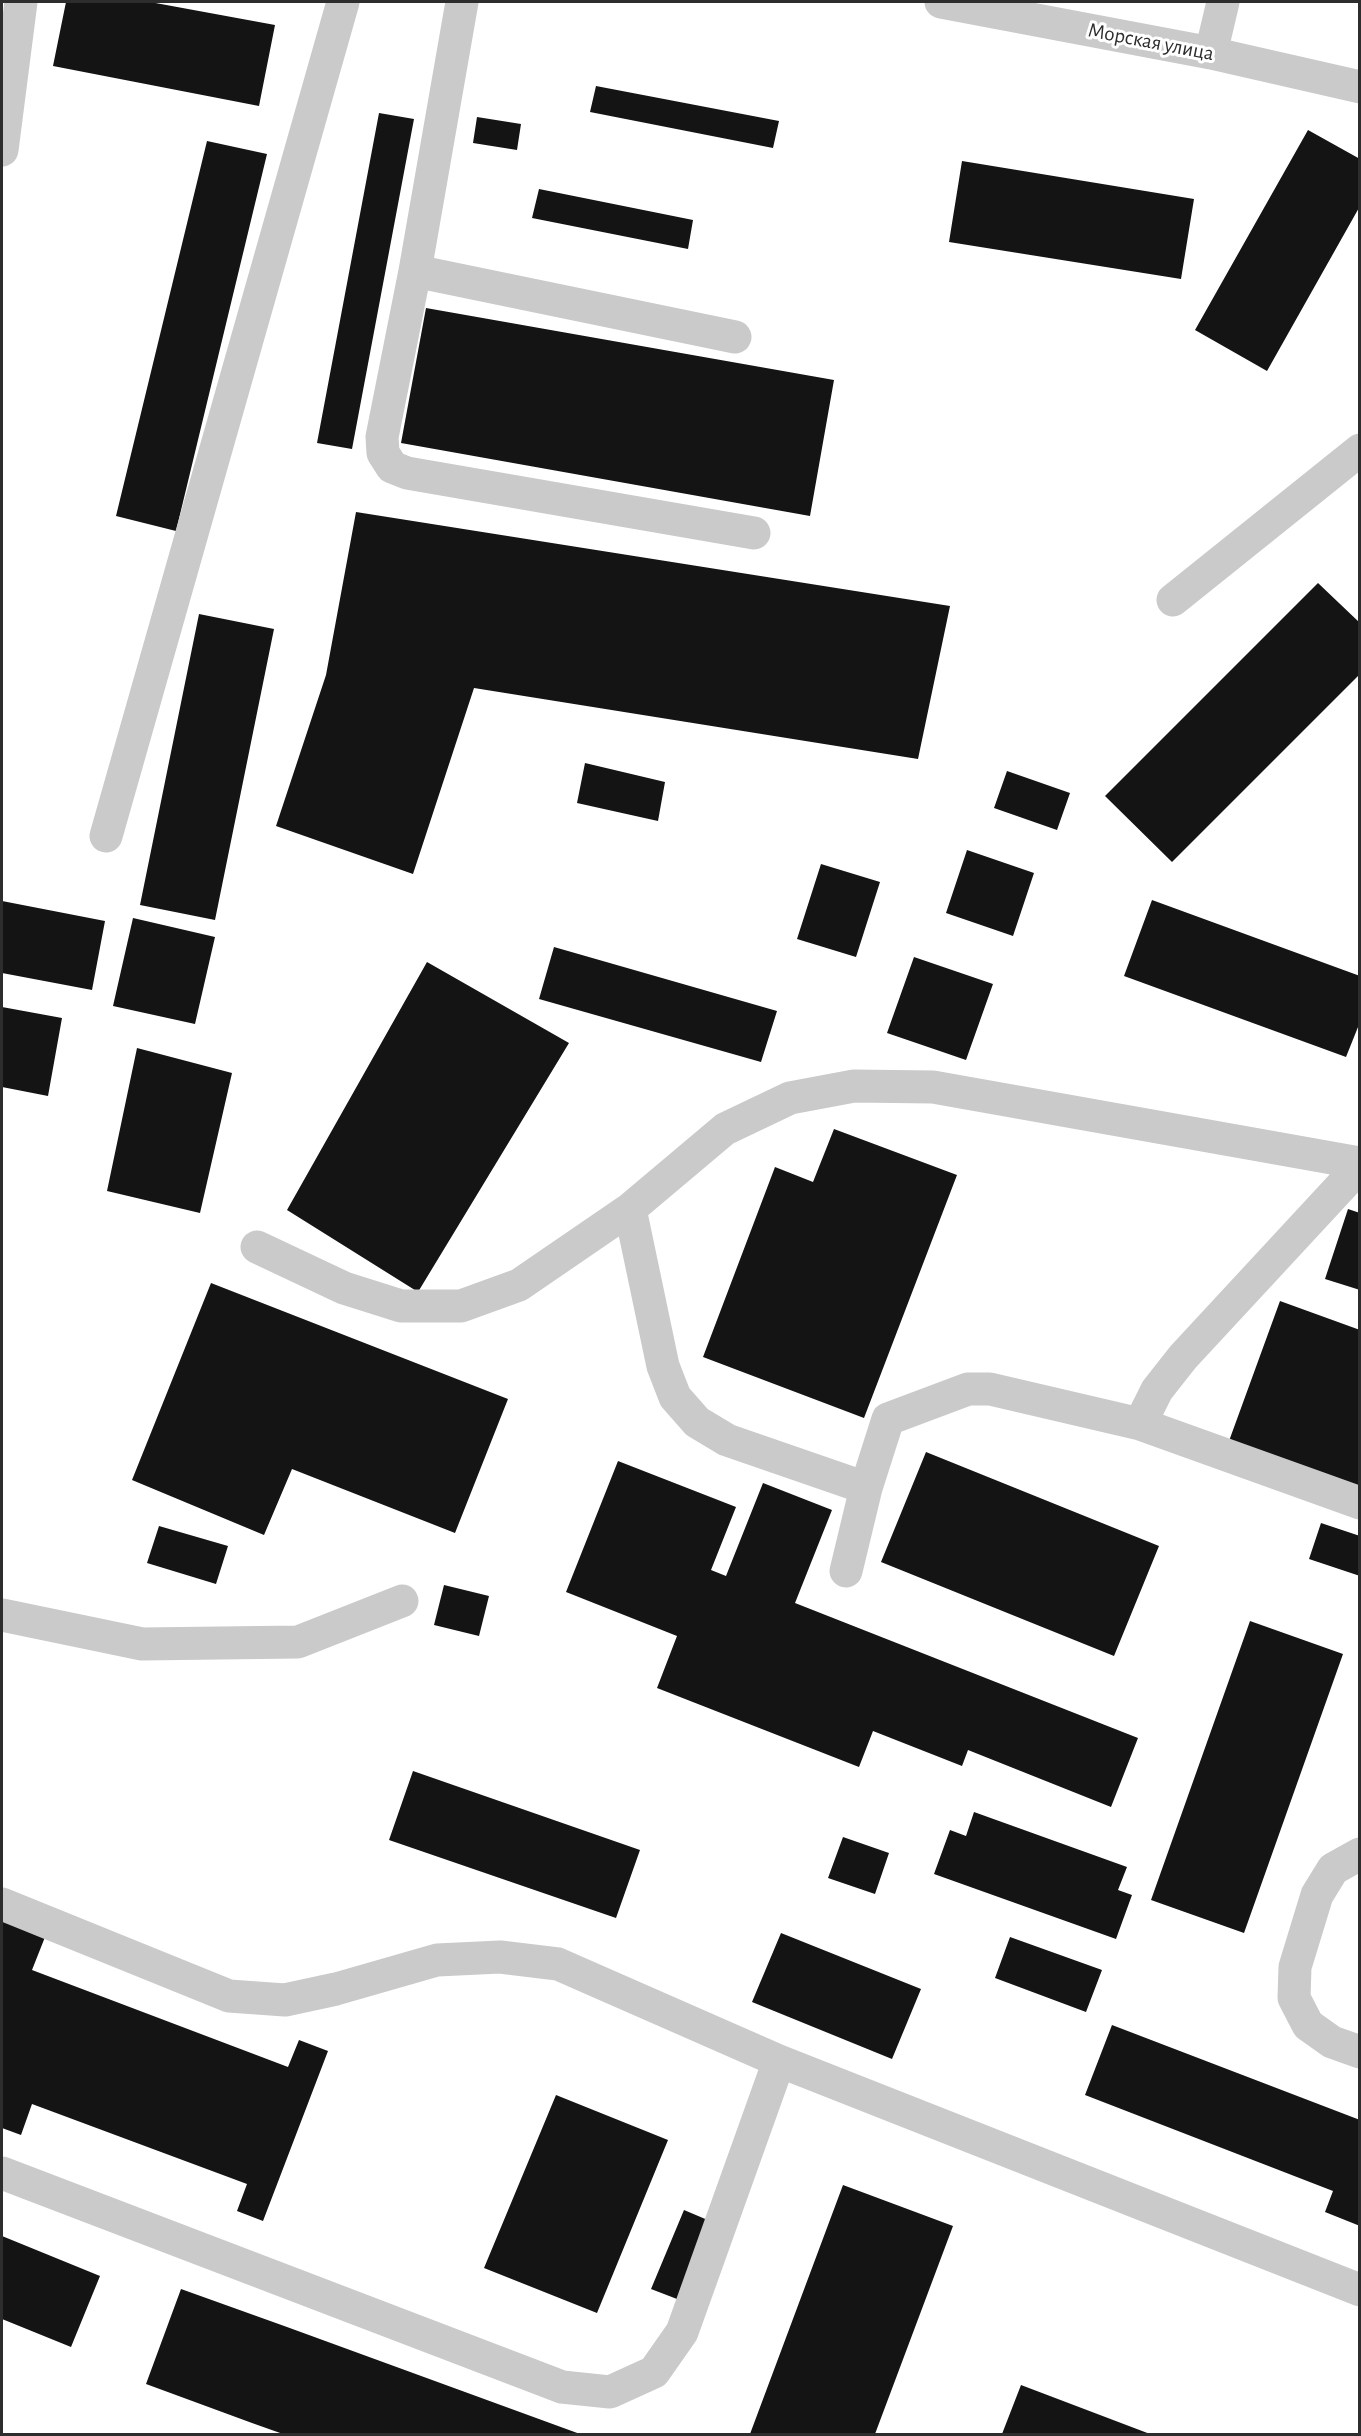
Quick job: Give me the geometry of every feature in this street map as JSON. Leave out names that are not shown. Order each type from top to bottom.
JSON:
[{"type":"street","points":[[2,150],[21,2]]},
{"type":"street","points":[[106,836],[343,2]]},
{"type":"street","points":[[462,2],[415,271],[382,437],[383,453],[392,466],[407,473],[753,533]]},
{"type":"street","name":"Морская улица","points":[[941,2],[1211,53],[1359,87]]},
{"type":"street","points":[[1211,53],[1223,2]]},
{"type":"street","points":[[415,271],[735,336]]},
{"type":"street","points":[[1173,600],[1359,450]]},
{"type":"street","points":[[258,1247],[344,1288],[401,1306],[461,1306],[519,1285],[630,1209],[725,1129],[789,1098],[854,1086],[933,1087],[1359,1165]]},
{"type":"street","points":[[1140,1424],[1157,1390],[1183,1357],[1359,1165]]},
{"type":"street","points":[[630,1209],[663,1366],[675,1397],[697,1422],[727,1440],[866,1488]]},
{"type":"street","points":[[846,1571],[866,1488],[888,1419],[968,1389],[990,1389],[1140,1424],[1359,1503]]},
{"type":"street","points":[[2,1615],[142,1644],[298,1642],[402,1601]]},
{"type":"street","points":[[1359,1854],[1333,1869],[1317,1895],[1295,1967],[1294,1998],[1308,2025],[1332,2042],[1359,2052]]},
{"type":"street","points":[[2,1904],[229,1996],[285,2000],[336,1989],[437,1960],[500,1957],[558,1964],[779,2061],[1359,2290]]},
{"type":"street","points":[[2,2173],[562,2387],[610,2392],[654,2372],[682,2332],[779,2061]]},
{"type":"building","points":[[66,2],[150,2],[275,25],[259,106],[53,66]]},
{"type":"building","points":[[596,86],[779,121],[773,148],[590,112]]},
{"type":"building","points":[[379,113],[414,119],[352,449],[317,443]]},
{"type":"building","points":[[477,117],[521,124],[517,150],[473,143]]},
{"type":"building","points":[[1308,130],[1360,159],[1360,206],[1267,371],[1195,330]]},
{"type":"building","points":[[207,141],[267,154],[176,531],[116,516]]},
{"type":"building","points":[[962,161],[1194,199],[1181,279],[949,242]]},
{"type":"building","points":[[539,189],[693,220],[688,249],[532,218]]},
{"type":"building","points":[[426,308],[834,380],[810,516],[401,443]]},
{"type":"building","points":[[356,512],[950,606],[918,759],[474,688],[413,874],[276,826],[326,675]]},
{"type":"building","points":[[1318,583],[1360,623],[1360,674],[1172,862],[1105,796]]},
{"type":"building","points":[[199,614],[274,629],[215,920],[140,905]]},
{"type":"building","points":[[585,763],[665,782],[658,821],[577,803]]},
{"type":"building","points":[[1007,771],[1070,793],[1057,830],[994,808]]},
{"type":"building","points":[[967,850],[1034,873],[1013,936],[946,913]]},
{"type":"building","points":[[821,864],[880,882],[856,957],[797,939]]},
{"type":"building","points":[[1152,900],[1360,976],[1360,1022],[1346,1057],[1124,976]]},
{"type":"building","points":[[2,901],[105,921],[92,990],[2,973]]},
{"type":"building","points":[[133,918],[215,937],[195,1024],[113,1006]]},
{"type":"building","points":[[554,947],[777,1011],[761,1062],[539,999]]},
{"type":"building","points":[[914,957],[993,984],[966,1060],[887,1033]]},
{"type":"building","points":[[427,962],[569,1043],[418,1292],[287,1210]]},
{"type":"building","points":[[2,1007],[62,1018],[48,1096],[2,1087]]},
{"type":"building","points":[[137,1048],[232,1073],[200,1213],[107,1191]]},
{"type":"building","points":[[834,1129],[957,1175],[864,1418],[703,1357],[775,1167],[813,1182]]},
{"type":"building","points":[[1348,1209],[1360,1213],[1360,1290],[1325,1279]]},
{"type":"building","points":[[211,1283],[508,1399],[455,1533],[292,1469],[264,1535],[132,1480]]},
{"type":"building","points":[[1280,1301],[1360,1330],[1360,1487],[1229,1441]]},
{"type":"building","points":[[926,1452],[1159,1546],[1114,1656],[881,1562]]},
{"type":"building","points":[[618,1461],[736,1507],[711,1570],[726,1576],[763,1483],[832,1510],[795,1603],[1138,1738],[1111,1807],[968,1750],[962,1766],[873,1731],[859,1767],[657,1688],[677,1636],[566,1592]]},
{"type":"building","points":[[1321,1523],[1360,1536],[1360,1576],[1309,1559]]},
{"type":"building","points":[[159,1526],[228,1546],[216,1584],[147,1563]]},
{"type":"building","points":[[444,1585],[489,1596],[479,1636],[434,1625]]},
{"type":"building","points":[[1250,1621],[1343,1654],[1244,1933],[1151,1900]]},
{"type":"building","points":[[413,1771],[640,1850],[616,1918],[389,1840]]},
{"type":"building","points":[[974,1812],[1127,1867],[1118,1890],[1132,1895],[1116,1939],[934,1874],[950,1830],[966,1836]]},
{"type":"building","points":[[843,1837],[889,1853],[875,1894],[828,1878]]},
{"type":"building","points":[[2,1914],[47,1932],[32,1970],[288,2067],[299,2040],[328,2051],[263,2221],[237,2211],[247,2184],[32,2104],[21,2135],[2,2128]]},
{"type":"building","points":[[781,1933],[921,1989],[892,2059],[752,2002]]},
{"type":"building","points":[[1010,1937],[1102,1970],[1086,2012],[995,1978]]},
{"type":"building","points":[[1112,2025],[1360,2120],[1360,2226],[1325,2212],[1333,2191],[1085,2095]]},
{"type":"building","points":[[556,2095],[668,2140],[597,2313],[484,2268]]},
{"type":"building","points":[[843,2185],[953,2226],[875,2434],[750,2434]]},
{"type":"building","points":[[684,2210],[710,2221],[677,2299],[651,2289]]},
{"type":"building","points":[[2,2236],[100,2276],[71,2347],[2,2319]]},
{"type":"building","points":[[181,2289],[580,2434],[283,2434],[252,2423],[146,2384]]},
{"type":"building","points":[[1021,2385],[1150,2434],[1002,2434]]}]
